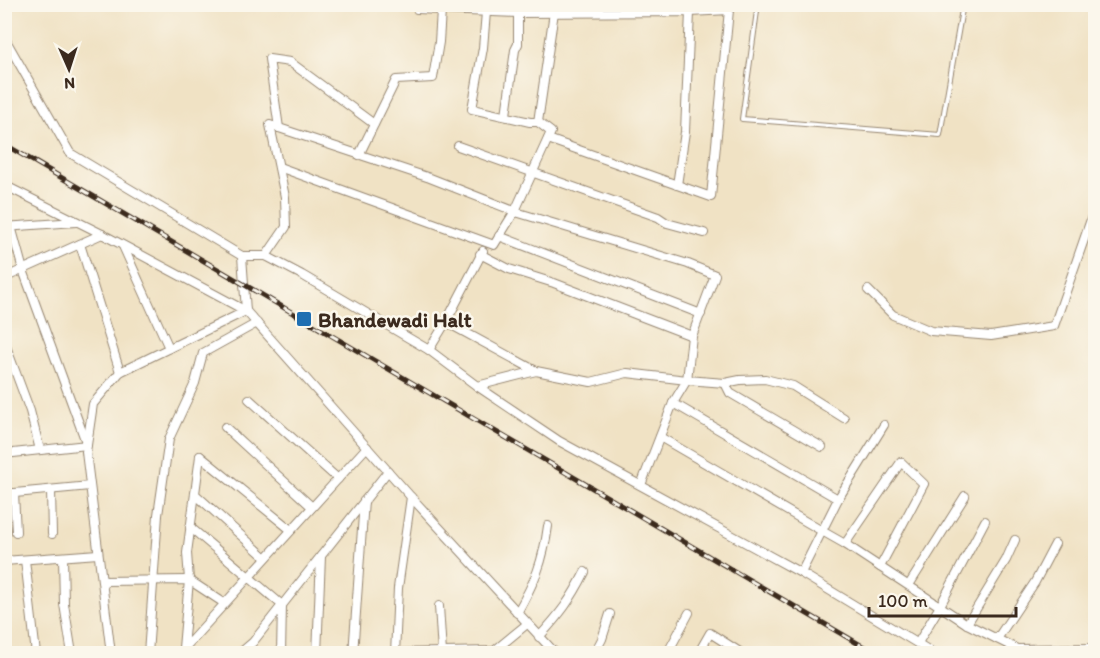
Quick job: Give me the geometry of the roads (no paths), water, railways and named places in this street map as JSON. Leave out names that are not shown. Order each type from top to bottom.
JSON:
[{"type":"street","points":[[417,9],[518,13],[729,10],[711,197],[548,139]]},
{"type":"street","points":[[359,154],[396,80],[433,78],[441,11]]},
{"type":"street","points":[[279,168],[494,245],[515,211],[550,132],[538,122],[472,109],[483,48],[486,12]]},
{"type":"street","points":[[538,122],[554,12]]},
{"type":"street","points":[[678,185],[685,132],[690,12]]},
{"type":"street","points":[[506,115],[515,50],[518,44],[518,13]]},
{"type":"street","points":[[4,37],[70,153],[242,256],[266,256],[302,275],[429,350],[477,386],[559,441],[801,573],[935,654]]},
{"type":"street","points":[[279,128],[269,59],[290,62],[374,124]]},
{"type":"street","points":[[266,256],[286,227],[285,197],[270,125],[430,178],[515,211],[688,264],[715,275],[692,336],[687,380],[674,403],[640,485]]},
{"type":"street","points":[[458,146],[667,223],[704,233]]},
{"type":"street","points":[[4,185],[246,311],[411,497],[556,654]]},
{"type":"street","points":[[868,290],[893,315],[931,331],[991,336],[1054,326],[1095,205]]},
{"type":"street","points":[[77,222],[8,226],[87,445]]},
{"type":"street","points":[[4,278],[102,234]]},
{"type":"street","points":[[499,236],[701,314]]},
{"type":"street","points":[[429,350],[488,243]]},
{"type":"street","points":[[80,244],[120,372]]},
{"type":"street","points":[[123,246],[169,348]]},
{"type":"street","points":[[480,254],[509,269],[554,283],[692,336]]},
{"type":"street","points":[[242,256],[246,311]]},
{"type":"street","points":[[111,654],[87,445],[93,404],[120,372],[246,311]]},
{"type":"street","points":[[446,322],[536,371],[591,382],[627,373],[725,383],[765,379],[793,386],[844,418]]},
{"type":"street","points":[[148,654],[158,515],[169,439],[195,383],[203,353],[257,323]]},
{"type":"street","points":[[4,341],[30,411],[40,450]]},
{"type":"street","points":[[477,386],[536,371]]},
{"type":"street","points":[[725,383],[730,393],[822,447]]},
{"type":"street","points":[[249,399],[338,479]]},
{"type":"street","points":[[674,403],[838,499]]},
{"type":"street","points":[[801,573],[838,499],[884,425]]},
{"type":"street","points":[[225,427],[312,507]]},
{"type":"street","points":[[660,437],[845,544],[967,624],[1021,651],[1095,648]]},
{"type":"street","points":[[5,453],[87,445]]},
{"type":"street","points":[[181,651],[367,447]]},
{"type":"street","points":[[181,651],[189,580],[187,553],[200,456],[291,530]]},
{"type":"street","points":[[845,544],[901,462],[924,484],[880,567]]},
{"type":"street","points":[[243,652],[388,471]]},
{"type":"street","points":[[16,532],[9,493],[90,486]]},
{"type":"street","points":[[51,490],[52,534]]},
{"type":"street","points":[[195,494],[265,557]]},
{"type":"street","points":[[909,585],[965,496]]},
{"type":"street","points":[[411,497],[398,588],[395,653],[499,650],[527,624]]},
{"type":"street","points":[[353,654],[364,501]]},
{"type":"street","points":[[918,643],[985,520]]},
{"type":"street","points":[[517,613],[538,573],[544,556],[548,526]]},
{"type":"street","points":[[190,527],[282,605],[281,654]]},
{"type":"street","points":[[967,624],[1006,560],[1015,540]]},
{"type":"street","points":[[997,639],[1035,582],[1056,544]]},
{"type":"street","points":[[4,561],[98,554]]},
{"type":"street","points":[[318,654],[321,556]]},
{"type":"street","points":[[63,557],[64,604],[72,654]]},
{"type":"street","points":[[25,560],[36,654]]},
{"type":"street","points":[[539,636],[563,611],[585,572]]},
{"type":"street","points":[[102,581],[189,580],[224,603]]},
{"type":"street","points":[[439,606],[442,653]]},
{"type":"street","points":[[667,654],[689,613]]},
{"type":"street","points":[[594,654],[602,639],[610,614]]},
{"type":"street","points":[[698,654],[710,633],[743,654]]},
{"type":"lane","points":[[758,4],[742,119],[940,135],[963,4]]},
{"type":"railway","points":[[4,144],[876,654]]},
{"type":"place","name":"Bhandewadi Halt","points":[[304,319]]}]
